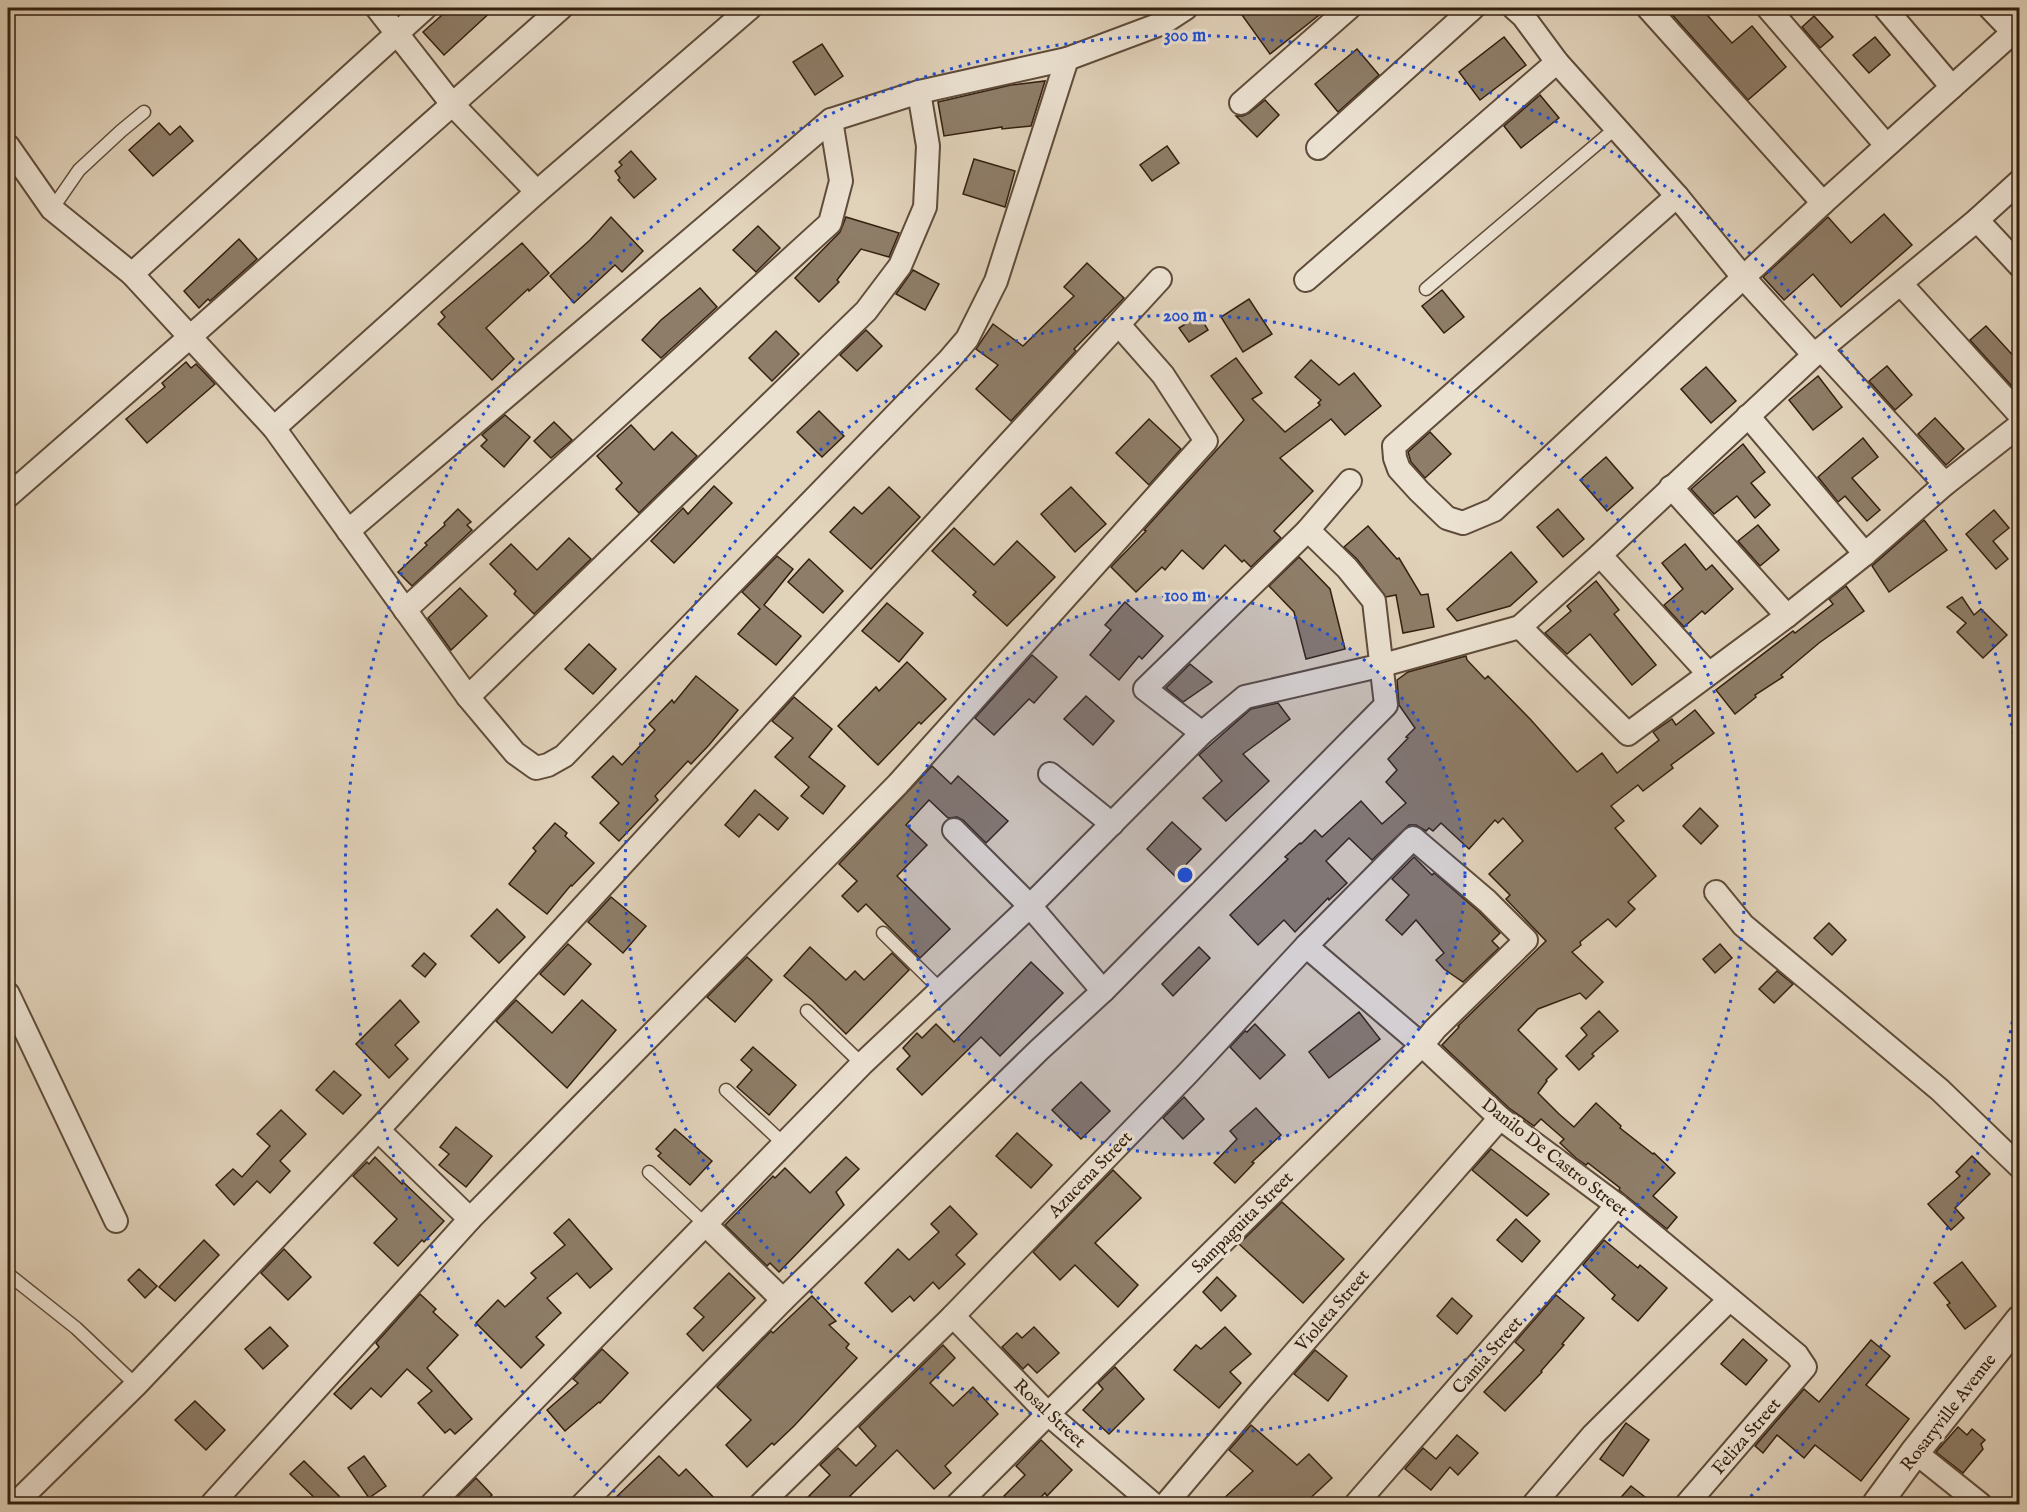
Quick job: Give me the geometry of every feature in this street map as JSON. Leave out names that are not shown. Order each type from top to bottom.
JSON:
[{"type":"street","points":[[377,8],[452,104],[537,192]]},
{"type":"street","points":[[132,274],[425,8]]},
{"type":"street","points":[[8,496],[561,8]]},
{"type":"street","points":[[274,429],[537,192],[750,8]]},
{"type":"street","points":[[348,531],[831,120],[919,92],[1067,59],[1163,23],[1186,8]]},
{"type":"street","points":[[1241,103],[1349,8]]},
{"type":"street","points":[[1318,148],[1473,8]]},
{"type":"street","points":[[1514,8],[1523,16],[1557,62],[1677,196],[1743,277],[1945,484]]},
{"type":"street","points":[[1648,8],[1823,202]]},
{"type":"street","points":[[1768,8],[1886,145]]},
{"type":"street","points":[[1885,8],[1953,87]]},
{"type":"street","points":[[1677,196],[1394,446],[1399,469],[1447,518],[1463,523],[1494,510],[1823,202],[2016,29],[1990,8]]},
{"type":"street","points":[[9,152],[52,209],[132,274],[274,429],[468,697],[515,753],[536,768],[548,765],[564,756],[967,339],[996,281],[1067,59]]},
{"type":"street","points":[[1306,280],[1557,62]]},
{"type":"street","points":[[468,697],[866,311],[900,266],[925,207],[928,146],[919,92]]},
{"type":"street","points":[[405,610],[831,223],[841,181],[831,120]]},
{"type":"street","points":[[432,1504],[861,1064],[1030,906],[1202,732],[1245,697],[1383,665],[1520,627],[1817,352],[1977,220],[2019,181]]},
{"type":"street","points":[[1977,220],[2019,266]]},
{"type":"street","points":[[15,1504],[136,1385],[378,1130],[1160,279]]},
{"type":"street","points":[[1901,284],[2019,415]]},
{"type":"street","points":[[212,1504],[470,1220],[898,784],[1206,441],[1163,375],[1119,325]]},
{"type":"street","points":[[1748,416],[1865,554]]},
{"type":"street","points":[[1520,627],[1628,734],[1787,616],[2019,425]]},
{"type":"street","points":[[1202,732],[1145,690],[1308,530],[1350,481]]},
{"type":"street","points":[[1671,487],[1787,616]]},
{"type":"street","points":[[583,1504],[783,1300],[1039,1050],[1103,991],[1386,705],[1374,601],[1347,568],[1308,530]]},
{"type":"street","points":[[1600,555],[1708,673]]},
{"type":"street","points":[[1050,774],[1112,824]]},
{"type":"street","points":[[954,830],[1030,906],[1103,991]]},
{"type":"street","name":"Sampaguita Street","points":[[958,1504],[1526,940],[1487,901],[1413,838]]},
{"type":"street","name":"Azucena Street","points":[[761,1504],[952,1316],[1187,1074],[1306,946],[1413,838]]},
{"type":"street","points":[[1716,892],[1743,925],[1940,1090],[2019,1167]]},
{"type":"street","name":"Danilo De Castro Street","points":[[1306,946],[1422,1045],[1500,1118],[1617,1205],[1797,1355],[1805,1367]]},
{"type":"street","points":[[8,994],[116,1221]]},
{"type":"street","name":"Violeta Street","points":[[1166,1504],[1500,1118]]},
{"type":"street","points":[[378,1130],[470,1220]]},
{"type":"street","name":"Camia Street","points":[[1356,1504],[1617,1205]]},
{"type":"street","points":[[706,1225],[783,1300]]},
{"type":"street","points":[[1534,1504],[1593,1435],[1729,1300]]},
{"type":"street","name":"Rosal Street","points":[[952,1316],[1048,1414],[1153,1504]]},
{"type":"street","name":"Rosaryville Avenue","points":[[1877,1504],[2019,1320]]},
{"type":"street","name":"Feliza Street","points":[[1687,1504],[1805,1367]]},
{"type":"street","points":[[1915,1452],[1980,1504]]},
{"type":"lane","points":[[52,209],[79,170],[144,112]]},
{"type":"lane","points":[[1426,289],[1617,127]]},
{"type":"lane","points":[[883,933],[940,989]]},
{"type":"lane","points":[[807,1011],[861,1064]]},
{"type":"lane","points":[[726,1090],[784,1144]]},
{"type":"lane","points":[[649,1172],[706,1225]]},
{"type":"lane","points":[[8,1274],[76,1328],[136,1385]]},
{"type":"building","points":[[450,8],[495,8],[444,55],[423,32]]},
{"type":"building","points":[[1237,8],[1328,8],[1270,54]]},
{"type":"building","points":[[1670,8],[1701,8],[1732,43],[1752,26],[1786,67],[1748,100],[1668,10]]},
{"type":"building","points":[[1814,16],[1833,37],[1820,48],[1802,27]]},
{"type":"building","points":[[1504,37],[1526,65],[1480,100],[1459,72]]},
{"type":"building","points":[[1875,37],[1890,55],[1869,73],[1853,55]]},
{"type":"building","points":[[822,44],[843,76],[815,95],[793,62]]},
{"type":"building","points":[[1357,49],[1379,75],[1338,112],[1315,84]]},
{"type":"building","points":[[1045,81],[1031,126],[1002,129],[1002,127],[944,136],[938,102],[1011,85]]},
{"type":"building","points":[[1540,95],[1559,118],[1521,148],[1504,126]]},
{"type":"building","points":[[1265,100],[1279,115],[1257,137],[1236,116],[1249,113]]},
{"type":"building","points":[[159,123],[170,135],[180,126],[193,141],[153,176],[129,150]]},
{"type":"building","points":[[1167,146],[1179,163],[1152,181],[1140,165]]},
{"type":"building","points":[[631,151],[656,179],[634,198],[618,180],[620,178],[615,171],[622,165],[619,162]]},
{"type":"building","points":[[974,159],[1015,171],[1005,207],[963,194]]},
{"type":"building","points":[[1884,214],[1912,245],[1841,307],[1813,274],[1784,300],[1763,277],[1828,217],[1851,243]]},
{"type":"building","points":[[611,217],[643,251],[622,272],[615,265],[574,303],[550,276],[590,240]]},
{"type":"building","points":[[846,217],[899,233],[889,257],[861,249],[837,280],[839,282],[819,302],[795,278],[840,232]]},
{"type":"building","points":[[758,226],[780,248],[756,272],[733,250]]},
{"type":"building","points":[[239,239],[257,259],[199,308],[184,291]]},
{"type":"building","points":[[522,243],[549,273],[486,328],[514,359],[492,380],[438,324],[445,317],[441,312]]},
{"type":"building","points":[[1087,263],[1124,298],[1074,349],[1076,351],[1011,421],[976,389],[998,365],[976,349],[993,324],[1023,346],[1074,296],[1064,287]]},
{"type":"building","points":[[913,270],[939,284],[925,310],[896,294]]},
{"type":"building","points":[[700,288],[717,307],[661,358],[642,340],[661,320]]},
{"type":"building","points":[[1442,290],[1464,317],[1444,333],[1422,306]]},
{"type":"building","points":[[1249,299],[1272,334],[1243,352],[1221,317]]},
{"type":"building","points":[[1199,315],[1208,330],[1189,342],[1179,328]]},
{"type":"building","points":[[1986,326],[2019,362],[2019,394],[1970,340]]},
{"type":"building","points":[[866,330],[882,346],[857,371],[840,355]]},
{"type":"building","points":[[776,331],[799,354],[772,381],[749,358]]},
{"type":"building","points":[[1236,358],[1262,393],[1252,399],[1285,432],[1320,405],[1318,403],[1321,400],[1295,377],[1311,360],[1339,385],[1354,373],[1381,406],[1345,435],[1331,419],[1280,458],[1313,491],[1274,531],[1281,538],[1251,567],[1244,560],[1242,562],[1225,545],[1203,569],[1182,550],[1165,570],[1162,567],[1136,592],[1111,567],[1146,531],[1144,530],[1244,420],[1211,376]]},
{"type":"building","points":[[186,362],[191,368],[196,364],[215,384],[147,443],[126,419],[165,387],[162,383]]},
{"type":"building","points":[[1887,366],[1912,395],[1895,410],[1869,381]]},
{"type":"building","points":[[1706,367],[1736,401],[1711,423],[1681,389]]},
{"type":"building","points":[[1818,376],[1842,407],[1813,430],[1789,400]]},
{"type":"building","points":[[819,411],[844,436],[822,457],[797,432]]},
{"type":"building","points":[[505,415],[530,437],[504,467],[481,446],[487,440],[482,435]]},
{"type":"building","points":[[1935,418],[1964,449],[1946,465],[1918,434]]},
{"type":"building","points":[[1149,419],[1181,449],[1149,485],[1116,453]]},
{"type":"building","points":[[554,422],[572,440],[551,458],[534,441]]},
{"type":"building","points":[[631,425],[654,450],[672,432],[697,456],[639,513],[616,489],[622,483],[597,456]]},
{"type":"building","points":[[1430,432],[1451,454],[1425,478],[1411,462],[1408,452]]},
{"type":"building","points":[[1863,438],[1878,457],[1852,478],[1880,510],[1867,521],[1845,496],[1838,502],[1818,477]]},
{"type":"building","points":[[1743,444],[1765,472],[1751,483],[1770,505],[1755,518],[1737,496],[1714,514],[1691,489]]},
{"type":"building","points":[[1606,457],[1633,488],[1607,511],[1580,480]]},
{"type":"building","points":[[714,486],[732,503],[674,563],[651,541],[683,508],[688,514]]},
{"type":"building","points":[[889,487],[920,517],[871,569],[830,532],[854,507],[862,514]]},
{"type":"building","points":[[1071,487],[1106,524],[1075,552],[1041,514]]},
{"type":"building","points":[[458,509],[471,522],[467,525],[472,530],[412,586],[398,572],[427,545],[425,543],[445,525],[444,523]]},
{"type":"building","points":[[1558,509],[1584,539],[1563,557],[1537,527]]},
{"type":"building","points":[[1994,510],[2009,528],[1993,541],[2008,559],[1996,569],[1966,534]]},
{"type":"building","points":[[1924,520],[1947,550],[1889,592],[1872,566]]},
{"type":"building","points":[[1758,525],[1779,550],[1760,566],[1738,541]]},
{"type":"building","points":[[1368,526],[1397,559],[1399,558],[1421,595],[1428,594],[1434,627],[1403,633],[1396,595],[1386,597],[1357,559],[1344,547]]},
{"type":"building","points":[[954,528],[994,565],[1017,541],[1055,577],[1007,626],[973,595],[976,592],[932,551]]},
{"type":"building","points":[[569,538],[591,559],[534,614],[514,594],[516,591],[490,564],[511,544],[537,570]]},
{"type":"building","points":[[1685,544],[1706,570],[1712,565],[1733,589],[1705,614],[1702,611],[1684,627],[1664,605],[1683,589],[1662,563]]},
{"type":"building","points":[[1511,552],[1537,582],[1510,606],[1457,621],[1447,609]]},
{"type":"building","points":[[777,556],[793,569],[764,605],[801,636],[776,665],[738,634],[760,609],[742,592]]},
{"type":"building","points":[[1299,557],[1330,589],[1345,649],[1306,659],[1294,612],[1269,586]]},
{"type":"building","points":[[809,559],[843,591],[823,613],[788,582]]},
{"type":"building","points":[[1596,581],[1619,610],[1614,614],[1656,665],[1632,685],[1590,634],[1567,654],[1545,633],[1571,611],[1567,606]]},
{"type":"building","points":[[1846,586],[1864,611],[1819,643],[1781,675],[1783,677],[1755,695],[1756,697],[1735,714],[1716,690],[1793,631],[1795,633],[1833,604],[1829,599]]},
{"type":"building","points":[[460,588],[487,616],[451,650],[428,618]]},
{"type":"building","points":[[1962,597],[1974,615],[1981,609],[2007,635],[1983,658],[1957,632],[1966,623],[1947,607]]},
{"type":"building","points":[[1125,602],[1163,636],[1142,659],[1139,656],[1119,680],[1090,655],[1111,630],[1105,625]]},
{"type":"building","points":[[887,603],[923,633],[899,662],[862,631]]},
{"type":"building","points":[[589,644],[616,669],[593,694],[565,669]]},
{"type":"building","points":[[1032,655],[1057,677],[1034,703],[1029,699],[994,735],[975,718]]},
{"type":"building","points":[[1466,656],[1485,679],[1488,676],[1531,720],[1577,772],[1602,753],[1617,773],[1659,740],[1653,732],[1672,719],[1676,725],[1695,710],[1714,733],[1671,765],[1673,768],[1643,791],[1638,785],[1611,806],[1624,821],[1615,828],[1656,876],[1628,902],[1635,909],[1616,927],[1608,919],[1580,942],[1581,945],[1572,952],[1603,982],[1586,999],[1580,993],[1538,1009],[1518,1030],[1557,1069],[1538,1093],[1559,1114],[1574,1127],[1596,1103],[1621,1126],[1620,1128],[1654,1153],[1675,1173],[1653,1196],[1677,1217],[1667,1229],[1588,1163],[1586,1165],[1576,1158],[1560,1143],[1564,1139],[1541,1119],[1534,1126],[1509,1108],[1442,1045],[1458,1026],[1546,941],[1506,899],[1510,895],[1489,874],[1523,841],[1503,818],[1498,823],[1495,820],[1469,849],[1441,823],[1433,831],[1429,828],[1426,831],[1416,825],[1409,825],[1372,860],[1349,838],[1326,861],[1347,883],[1329,900],[1328,898],[1295,932],[1284,920],[1258,945],[1230,915],[1288,859],[1285,857],[1315,830],[1322,837],[1361,801],[1382,824],[1406,803],[1386,782],[1397,770],[1388,759],[1415,728],[1399,705],[1397,680],[1408,672]]},
{"type":"building","points":[[907,662],[946,699],[921,724],[919,722],[878,765],[838,726],[876,687],[879,691]]},
{"type":"building","points":[[1190,664],[1212,682],[1183,702],[1166,688]]},
{"type":"building","points":[[696,676],[738,710],[691,764],[688,761],[655,796],[658,800],[619,841],[600,823],[619,803],[592,777],[613,756],[622,765],[655,730],[649,724],[672,700],[674,703]]},
{"type":"building","points":[[1086,696],[1114,721],[1093,745],[1064,719]]},
{"type":"building","points":[[794,697],[832,729],[809,757],[845,786],[823,814],[801,796],[809,787],[775,757],[793,738],[772,721]]},
{"type":"building","points":[[1278,703],[1290,719],[1243,754],[1269,781],[1226,821],[1203,798],[1222,781],[1199,755],[1251,709]]},
{"type":"building","points":[[932,766],[951,784],[958,776],[1008,821],[986,843],[963,820],[957,817],[948,818],[929,800],[906,825],[927,845],[897,876],[950,929],[920,958],[866,904],[858,912],[842,896],[857,881],[839,864]]},
{"type":"building","points":[[755,790],[788,818],[778,830],[759,814],[739,837],[725,825]]},
{"type":"building","points":[[1700,808],[1718,826],[1701,844],[1683,826]]},
{"type":"building","points":[[1172,822],[1201,849],[1175,876],[1147,849]]},
{"type":"building","points":[[555,823],[567,833],[565,836],[594,863],[571,885],[547,914],[509,884],[536,851],[533,848]]},
{"type":"building","points":[[1414,857],[1432,875],[1434,873],[1478,911],[1500,933],[1492,941],[1499,948],[1463,982],[1444,969],[1436,960],[1444,953],[1416,920],[1402,935],[1386,920],[1409,895],[1392,879]]},
{"type":"building","points":[[611,897],[646,926],[623,953],[588,922]]},
{"type":"building","points":[[497,909],[525,937],[499,963],[471,936]]},
{"type":"building","points":[[1829,923],[1846,940],[1832,955],[1814,938]]},
{"type":"building","points":[[568,944],[591,964],[564,995],[540,974]]},
{"type":"building","points":[[1720,944],[1732,958],[1715,973],[1703,959]]},
{"type":"building","points":[[810,947],[846,980],[855,971],[864,980],[892,953],[909,970],[846,1034],[784,976]]},
{"type":"building","points":[[1199,947],[1210,958],[1173,996],[1162,984]]},
{"type":"building","points":[[424,953],[436,964],[425,977],[412,966]]},
{"type":"building","points":[[747,957],[772,980],[735,1022],[707,997]]},
{"type":"building","points":[[1031,962],[1063,993],[1000,1056],[981,1037],[922,1095],[897,1069],[910,1056],[903,1048],[917,1033],[922,1038],[936,1024],[954,1042]]},
{"type":"building","points":[[1777,971],[1793,984],[1774,1003],[1759,989]]},
{"type":"building","points":[[400,1000],[419,1022],[395,1045],[408,1059],[389,1078],[356,1044]]},
{"type":"building","points":[[516,1000],[552,1033],[582,1000],[616,1030],[567,1088],[496,1021]]},
{"type":"building","points":[[1599,1011],[1618,1031],[1592,1054],[1594,1056],[1579,1070],[1566,1056],[1587,1035],[1581,1028]]},
{"type":"building","points":[[1359,1012],[1380,1039],[1329,1078],[1309,1052]]},
{"type":"building","points":[[1255,1024],[1285,1055],[1260,1079],[1230,1047]]},
{"type":"building","points":[[753,1047],[796,1085],[769,1115],[737,1087],[752,1070],[741,1060]]},
{"type":"building","points":[[334,1071],[361,1095],[343,1114],[316,1090]]},
{"type":"building","points":[[1081,1082],[1110,1111],[1081,1139],[1052,1110]]},
{"type":"building","points":[[1184,1097],[1204,1119],[1183,1139],[1163,1118]]},
{"type":"building","points":[[1256,1108],[1281,1135],[1252,1162],[1254,1163],[1235,1183],[1214,1163],[1237,1139],[1230,1131]]},
{"type":"building","points":[[281,1110],[306,1134],[280,1161],[290,1171],[270,1193],[257,1181],[234,1205],[216,1185],[233,1169],[242,1177],[270,1146],[257,1134]]},
{"type":"building","points":[[456,1127],[492,1156],[466,1187],[439,1165],[449,1154],[440,1147]]},
{"type":"building","points":[[675,1129],[712,1161],[690,1185],[658,1156],[661,1153],[656,1149]]},
{"type":"building","points":[[1017,1133],[1052,1165],[1031,1188],[996,1156]]},
{"type":"building","points":[[1491,1149],[1549,1194],[1527,1216],[1472,1170]]},
{"type":"building","points":[[1972,1156],[1990,1174],[1955,1208],[1964,1218],[1951,1230],[1928,1204],[1960,1176],[1956,1172]]},
{"type":"building","points":[[375,1157],[444,1221],[424,1242],[422,1240],[398,1266],[374,1243],[397,1219],[353,1176]]},
{"type":"building","points":[[846,1157],[859,1169],[836,1192],[844,1205],[779,1272],[770,1263],[767,1266],[725,1225],[773,1176],[775,1178],[785,1168],[810,1193]]},
{"type":"building","points":[[1113,1170],[1141,1198],[1095,1243],[1138,1285],[1118,1307],[1075,1265],[1060,1280],[1033,1252]]},
{"type":"building","points":[[1282,1202],[1344,1259],[1303,1303],[1239,1244]]},
{"type":"building","points":[[950,1206],[977,1234],[956,1255],[965,1264],[939,1289],[933,1282],[914,1301],[910,1296],[892,1312],[865,1283],[898,1249],[909,1260],[939,1232],[931,1224]]},
{"type":"building","points":[[569,1219],[612,1269],[590,1288],[577,1273],[547,1298],[561,1313],[536,1337],[544,1345],[521,1368],[476,1323],[498,1300],[505,1307],[536,1278],[531,1273],[565,1245],[554,1233]]},
{"type":"building","points":[[1516,1219],[1540,1241],[1522,1262],[1497,1240]]},
{"type":"building","points":[[204,1240],[219,1255],[175,1301],[159,1287]]},
{"type":"building","points":[[1604,1240],[1638,1268],[1640,1265],[1667,1288],[1638,1321],[1612,1299],[1615,1295],[1583,1265]]},
{"type":"building","points":[[284,1249],[311,1277],[288,1300],[261,1273]]},
{"type":"building","points":[[1962,1262],[1996,1306],[1965,1329],[1947,1305],[1950,1303],[1934,1283]]},
{"type":"building","points":[[139,1269],[157,1286],[145,1298],[128,1280]]},
{"type":"building","points":[[729,1273],[755,1298],[703,1351],[687,1334],[704,1317],[694,1308]]},
{"type":"building","points":[[1217,1277],[1236,1296],[1221,1311],[1203,1292]]},
{"type":"building","points":[[420,1294],[436,1309],[433,1312],[458,1335],[427,1368],[472,1419],[455,1434],[450,1429],[445,1433],[418,1403],[432,1391],[407,1369],[381,1397],[371,1388],[351,1409],[334,1394],[379,1347],[376,1343]]},
{"type":"building","points":[[1556,1295],[1584,1318],[1542,1372],[1505,1411],[1484,1392],[1524,1350],[1515,1342]]},
{"type":"building","points":[[812,1296],[836,1321],[829,1325],[849,1344],[846,1348],[857,1358],[794,1426],[747,1467],[726,1445],[751,1420],[717,1387],[771,1331],[773,1333]]},
{"type":"building","points":[[1452,1298],[1472,1316],[1457,1334],[1437,1316]]},
{"type":"building","points":[[270,1327],[288,1346],[263,1369],[245,1349]]},
{"type":"building","points":[[1034,1327],[1059,1353],[1037,1373],[1028,1364],[1023,1369],[1002,1347],[1017,1333],[1022,1338]]},
{"type":"building","points":[[1225,1327],[1251,1354],[1230,1372],[1241,1383],[1219,1408],[1174,1370],[1196,1345],[1201,1349]]},
{"type":"building","points":[[1743,1339],[1767,1360],[1746,1385],[1721,1364]]},
{"type":"building","points":[[1871,1340],[1890,1356],[1866,1385],[1909,1419],[1861,1481],[1815,1445],[1804,1458],[1777,1435],[1763,1453],[1755,1446],[1804,1389],[1819,1402]]},
{"type":"building","points":[[943,1345],[955,1358],[930,1383],[953,1406],[973,1387],[998,1414],[945,1466],[951,1473],[934,1489],[897,1450],[850,1496],[859,1504],[801,1504],[830,1475],[820,1465],[838,1448],[856,1466],[876,1446],[859,1427]]},
{"type":"building","points":[[602,1349],[628,1373],[600,1403],[565,1431],[547,1410],[578,1383],[573,1379]]},
{"type":"building","points":[[1315,1350],[1347,1376],[1328,1401],[1294,1374]]},
{"type":"building","points":[[1115,1367],[1144,1399],[1109,1434],[1083,1410],[1103,1389],[1098,1383]]},
{"type":"building","points":[[195,1401],[225,1430],[206,1450],[175,1420]]},
{"type":"building","points":[[1626,1423],[1649,1440],[1623,1476],[1600,1459]]},
{"type":"building","points":[[1251,1425],[1297,1465],[1309,1454],[1332,1478],[1304,1504],[1218,1504],[1253,1471],[1229,1450]]},
{"type":"building","points":[[1958,1427],[1967,1435],[1972,1429],[1985,1440],[1981,1444],[1983,1449],[1963,1473],[1936,1452]]},
{"type":"building","points":[[1457,1435],[1478,1453],[1458,1475],[1450,1467],[1431,1490],[1405,1469],[1423,1448],[1436,1459]]},
{"type":"building","points":[[1041,1440],[1072,1470],[1047,1496],[1045,1493],[1034,1504],[1012,1504],[1004,1496],[1025,1475],[1016,1466]]},
{"type":"building","points":[[364,1456],[386,1486],[369,1498],[348,1468]]},
{"type":"building","points":[[659,1456],[679,1476],[686,1469],[720,1504],[609,1504]]},
{"type":"building","points":[[304,1461],[347,1504],[321,1504],[290,1474]]},
{"type":"building","points":[[476,1478],[492,1495],[482,1504],[450,1504]]},
{"type":"building","points":[[1631,1486],[1654,1504],[1615,1504]]}]
